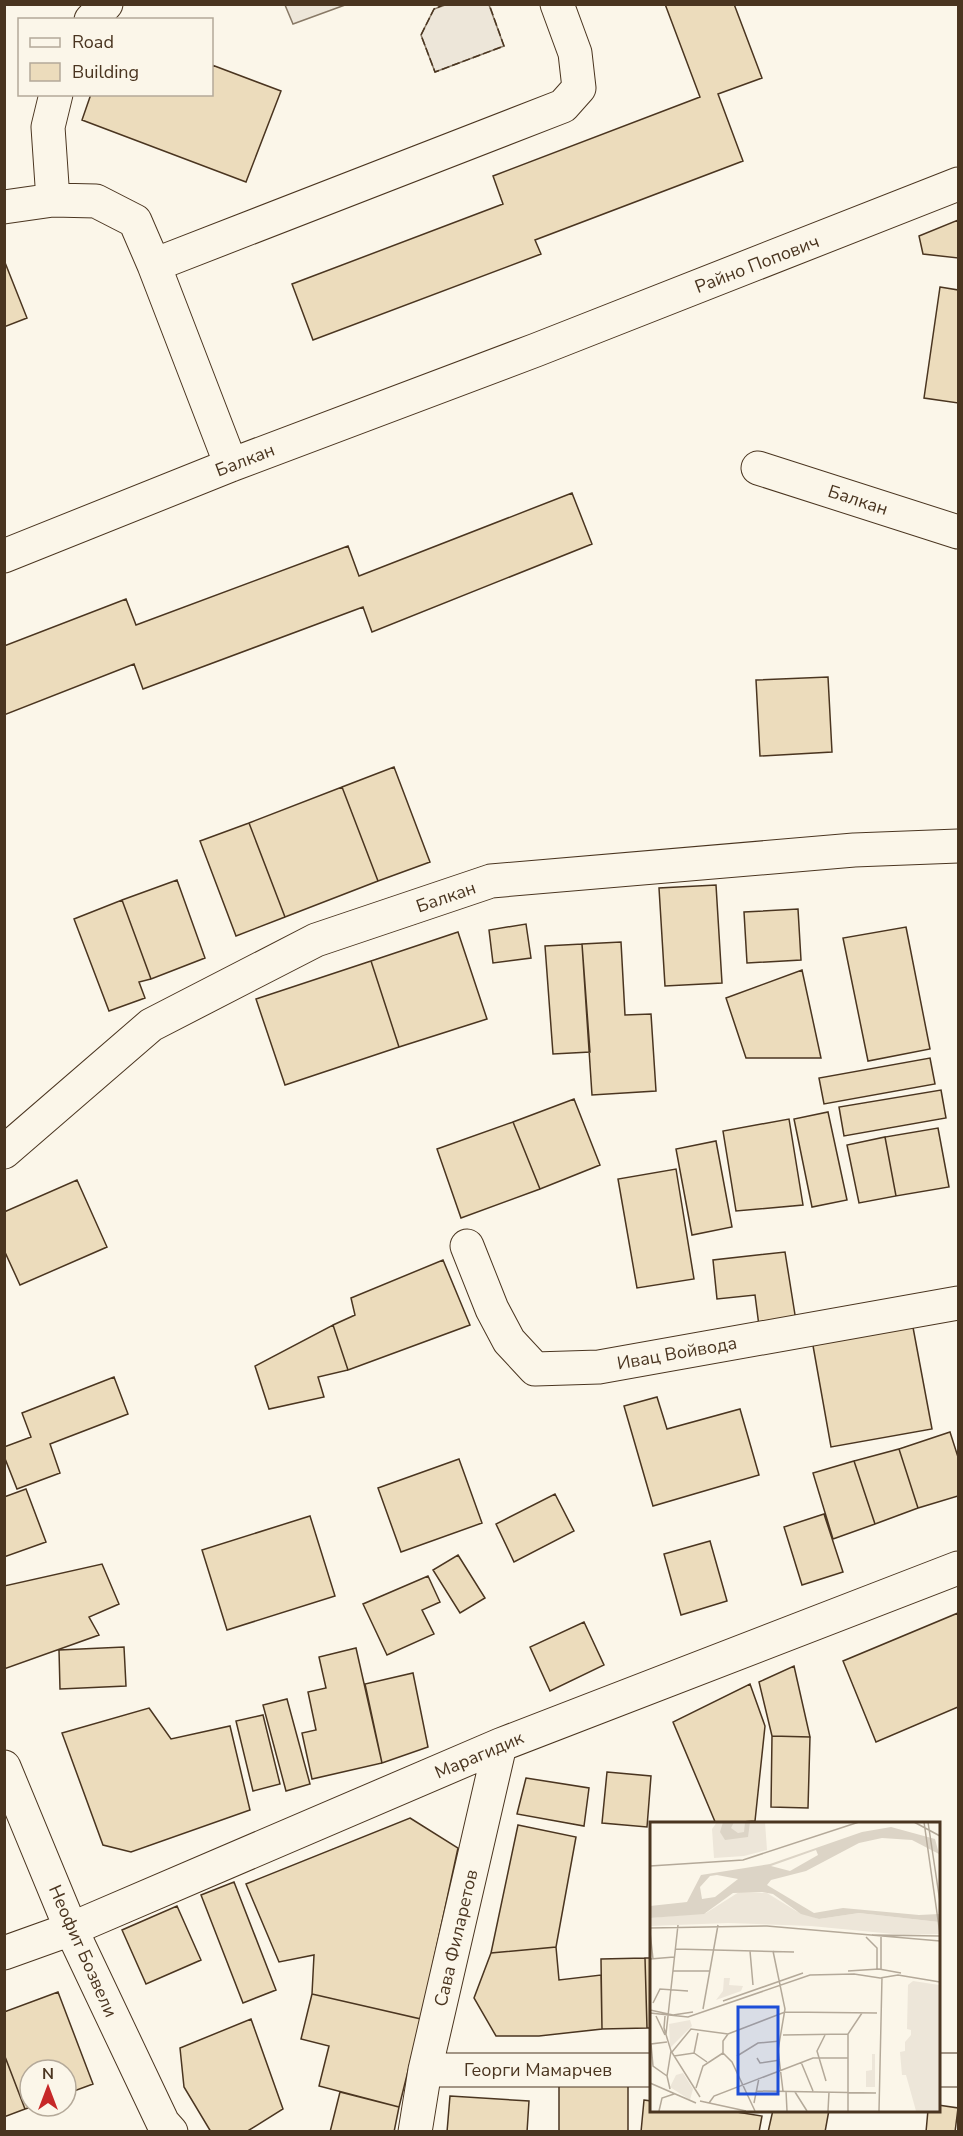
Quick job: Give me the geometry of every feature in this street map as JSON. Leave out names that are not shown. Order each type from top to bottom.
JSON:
[{"type":"street","points":[[94,18],[106,4]]},
{"type":"street","points":[[154,265],[563,106],[579,88],[575,53],[556,4]]},
{"type":"street","points":[[53,200],[48,128],[56,96]]},
{"type":"street","name":"Райно Попович","points":[[555,343],[958,184]]},
{"type":"street","points":[[4,207],[53,200],[96,201],[135,221],[231,465]]},
{"type":"street","name":"Балкан","points":[[4,556],[231,465],[555,343]]},
{"type":"street","name":"Балкан","points":[[758,468],[958,532]]},
{"type":"street","name":"Балкан","points":[[4,1152],[151,1025],[316,940],[491,881],[854,850],[958,846]]},
{"type":"street","name":"Ивац Войвода","points":[[467,1246],[492,1309],[509,1341],[535,1369],[599,1367],[958,1303]]},
{"type":"street","name":"Марагидик","points":[[4,1953],[71,1929],[500,1745],[958,1568]]},
{"type":"street","name":"Сава Филаретов","points":[[415,2132],[425,2070],[500,1745]]},
{"type":"street","name":"Неофит Бозвели","points":[[4,1767],[71,1929],[163,2123],[171,2132]]},
{"type":"street","name":"Георги Мамарчев","points":[[425,2070],[650,2070]]},
{"type":"street","points":[[939,2070],[958,2070]]},
{"type":"shaded area","points":[[285,5],[345,5],[293,24]]},
{"type":"shaded area","points":[[445,5],[489,5],[504,46],[435,72],[421,35],[434,9]]},
{"type":"building","points":[[665,4],[734,4],[762,78],[718,94],[743,161],[535,240],[541,254],[313,340],[292,284],[503,204],[493,176],[700,97]]},
{"type":"building","points":[[213,65],[281,91],[246,182],[82,120],[90,96],[213,96]]},
{"type":"building","points":[[958,220],[958,258],[923,254],[919,236]]},
{"type":"building","points":[[4,260],[27,318],[4,327]]},
{"type":"building","points":[[940,287],[958,290],[958,403],[924,398]]},
{"type":"building","points":[[572,493],[592,544],[372,632],[363,607],[143,689],[134,664],[4,715],[4,646],[126,599],[136,625],[348,546],[359,576]]},
{"type":"building","points":[[828,677],[832,752],[760,756],[756,680]]},
{"type":"building","points":[[394,767],[430,862],[378,881],[342,787]]},
{"type":"building","points":[[342,787],[378,881],[285,917],[249,823]]},
{"type":"building","points":[[249,823],[285,917],[236,936],[200,841]]},
{"type":"building","points":[[177,880],[205,958],[151,979],[122,900]]},
{"type":"building","points":[[716,885],[722,983],[665,986],[659,888]]},
{"type":"building","points":[[122,900],[151,979],[139,982],[145,998],[109,1011],[74,919]]},
{"type":"building","points":[[798,909],[801,960],[747,963],[744,912]]},
{"type":"building","points":[[526,924],[531,958],[493,963],[489,930]]},
{"type":"building","points":[[906,927],[930,1049],[868,1061],[843,938]]},
{"type":"building","points":[[458,932],[487,1019],[399,1047],[371,961]]},
{"type":"building","points":[[621,942],[625,1015],[651,1014],[656,1091],[592,1095],[582,944]]},
{"type":"building","points":[[582,944],[590,1052],[553,1054],[545,946]]},
{"type":"building","points":[[371,961],[399,1047],[285,1085],[256,999]]},
{"type":"building","points":[[802,970],[821,1058],[746,1058],[726,998]]},
{"type":"building","points":[[930,1058],[935,1084],[824,1104],[819,1078]]},
{"type":"building","points":[[941,1090],[946,1118],[844,1136],[839,1107]]},
{"type":"building","points":[[574,1099],[600,1165],[540,1189],[513,1122]]},
{"type":"building","points":[[828,1112],[847,1200],[812,1207],[794,1119]]},
{"type":"building","points":[[789,1119],[803,1205],[736,1211],[723,1131]]},
{"type":"building","points":[[513,1122],[540,1189],[461,1218],[437,1149]]},
{"type":"building","points":[[938,1128],[949,1187],[896,1196],[885,1137]]},
{"type":"building","points":[[885,1137],[896,1196],[859,1203],[847,1145]]},
{"type":"building","points":[[716,1141],[732,1227],[692,1235],[676,1149]]},
{"type":"building","points":[[676,1169],[694,1279],[637,1288],[618,1179]]},
{"type":"building","points":[[77,1180],[107,1247],[20,1285],[4,1250],[4,1212]]},
{"type":"building","points":[[785,1252],[796,1321],[759,1326],[755,1295],[717,1299],[713,1260]]},
{"type":"building","points":[[443,1260],[470,1325],[348,1370],[333,1325],[355,1315],[351,1298]]},
{"type":"building","points":[[912,1322],[932,1429],[831,1447],[812,1340]]},
{"type":"building","points":[[333,1325],[348,1370],[318,1377],[324,1397],[269,1409],[255,1366]]},
{"type":"building","points":[[114,1377],[128,1414],[50,1444],[60,1473],[17,1489],[4,1456],[4,1447],[31,1437],[22,1413]]},
{"type":"building","points":[[657,1397],[667,1429],[740,1409],[759,1475],[653,1506],[624,1406]]},
{"type":"building","points":[[950,1432],[958,1457],[958,1496],[918,1508],[899,1449]]},
{"type":"building","points":[[899,1449],[918,1508],[875,1524],[854,1461]]},
{"type":"building","points":[[459,1459],[482,1523],[401,1552],[378,1488]]},
{"type":"building","points":[[854,1461],[875,1524],[833,1539],[813,1473]]},
{"type":"building","points":[[26,1489],[46,1542],[4,1557],[4,1497]]},
{"type":"building","points":[[555,1494],[574,1531],[514,1562],[496,1524]]},
{"type":"building","points":[[824,1514],[843,1572],[802,1585],[784,1527]]},
{"type":"building","points":[[310,1516],[335,1596],[227,1630],[202,1550]]},
{"type":"building","points":[[710,1541],[727,1601],[681,1615],[664,1554]]},
{"type":"building","points":[[458,1555],[485,1598],[460,1613],[433,1570]]},
{"type":"building","points":[[102,1564],[119,1604],[89,1617],[99,1635],[4,1669],[4,1586]]},
{"type":"building","points":[[428,1576],[440,1602],[422,1610],[434,1634],[387,1655],[363,1604]]},
{"type":"building","points":[[958,1613],[958,1707],[876,1742],[843,1661]]},
{"type":"building","points":[[584,1622],[604,1665],[550,1691],[530,1647]]},
{"type":"building","points":[[124,1647],[126,1686],[60,1689],[59,1650]]},
{"type":"building","points":[[356,1648],[382,1763],[312,1779],[302,1733],[316,1730],[308,1692],[326,1688],[319,1657]]},
{"type":"building","points":[[794,1666],[810,1737],[772,1736],[759,1682]]},
{"type":"building","points":[[413,1673],[428,1747],[382,1763],[365,1684]]},
{"type":"building","points":[[750,1684],[765,1726],[755,1821],[715,1822],[673,1722]]},
{"type":"building","points":[[287,1699],[310,1784],[286,1791],[263,1705]]},
{"type":"building","points":[[149,1708],[171,1739],[230,1726],[250,1810],[131,1852],[103,1845],[62,1733]]},
{"type":"building","points":[[263,1715],[280,1784],[253,1791],[236,1721]]},
{"type":"building","points":[[772,1736],[810,1737],[808,1808],[771,1807]]},
{"type":"building","points":[[607,1772],[651,1776],[647,1827],[602,1823]]},
{"type":"building","points":[[526,1778],[589,1788],[584,1826],[517,1814]]},
{"type":"building","points":[[410,1818],[458,1848],[421,2019],[312,1994],[314,1955],[279,1962],[246,1884]]},
{"type":"building","points":[[518,1825],[576,1837],[556,1947],[491,1953]]},
{"type":"building","points":[[234,1882],[276,1990],[243,2003],[201,1895]]},
{"type":"building","points":[[177,1906],[201,1960],[146,1984],[122,1930]]},
{"type":"building","points":[[556,1947],[559,1980],[601,1975],[602,2029],[539,2036],[496,2036],[474,1998],[491,1953]]},
{"type":"building","points":[[645,1958],[647,2028],[602,2029],[601,1959]]},
{"type":"building","points":[[645,1958],[650,1958],[650,2028],[647,2028]]},
{"type":"building","points":[[58,1992],[93,2084],[78,2090],[78,2058],[18,2058],[18,2091],[4,2054],[4,2012]]},
{"type":"building","points":[[312,1994],[421,2019],[399,2107],[319,2086],[329,2046],[301,2039]]},
{"type":"building","points":[[251,2019],[283,2109],[246,2132],[211,2132],[184,2087],[180,2048]]},
{"type":"building","points":[[4,2054],[18,2091],[18,2112],[4,2117]]},
{"type":"building","points":[[559,2086],[628,2086],[628,2132],[559,2132]]},
{"type":"building","points":[[340,2092],[399,2107],[394,2132],[330,2132]]},
{"type":"building","points":[[450,2096],[529,2101],[527,2132],[447,2132]]},
{"type":"building","points":[[644,2100],[650,2101],[650,2112],[737,2112],[762,2116],[759,2132],[641,2132]]},
{"type":"building","points":[[939,2105],[958,2108],[955,2132],[926,2132],[928,2112],[939,2112]]},
{"type":"building","points":[[773,2112],[829,2112],[825,2132],[768,2132]]},
{"type":"fence","points":[[445,4],[434,9],[421,35],[435,72],[504,46],[489,4]]}]
